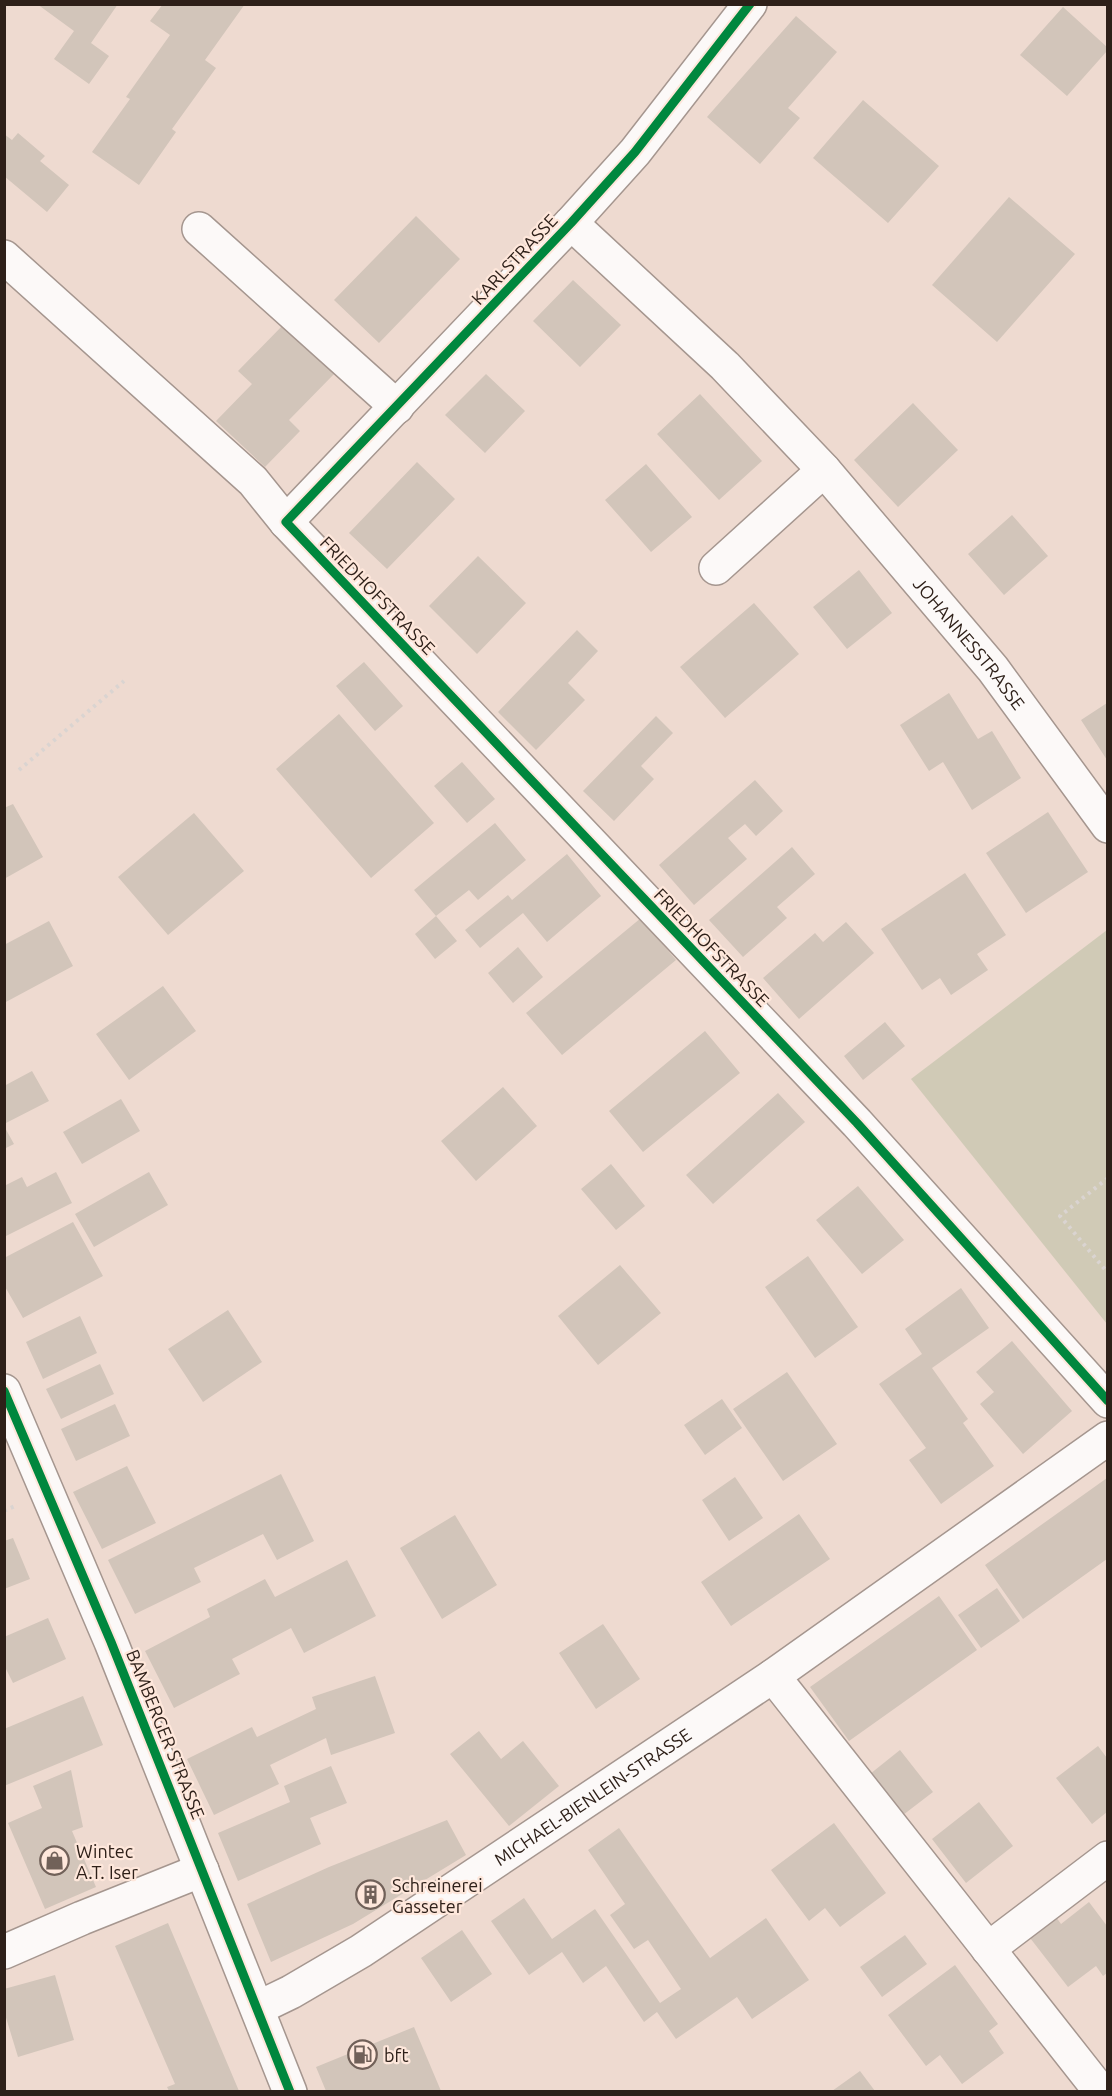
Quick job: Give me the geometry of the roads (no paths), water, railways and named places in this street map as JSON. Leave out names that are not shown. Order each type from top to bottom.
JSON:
[{"type":"street","name":"KARLSTRASSE","points":[[286,522],[571,223],[635,152],[750,4]]},
{"type":"street","name":"JOHANNESSTRASSE","points":[[571,223],[725,366],[824,470],[993,669],[1107,826]]},
{"type":"street","points":[[199,229],[397,407]]},
{"type":"street","name":"FRIEDHOFSTRASSE","points":[[4,257],[254,481],[286,522],[857,1123],[1107,1401]]},
{"type":"street","points":[[717,568],[824,470]]},
{"type":"street","name":"BAMBERGER STRASSE","points":[[4,1391],[111,1642],[290,2091]]},
{"type":"street","name":"MICHAEL-BIENLEIN-STRASSE","points":[[258,2008],[291,1992],[361,1951],[773,1676],[1107,1438]]},
{"type":"street","points":[[773,1676],[1101,2091]]},
{"type":"street","points":[[988,1949],[1107,1858]]},
{"type":"street","points":[[4,1952],[202,1870]]},
{"type":"place","name":"Wintec A.T. Iser","points":[[55,1861]]},
{"type":"place","name":"Schreinerei Gasseter","points":[[371,1895]]},
{"type":"place","name":"bft","points":[[363,2055]]}]
